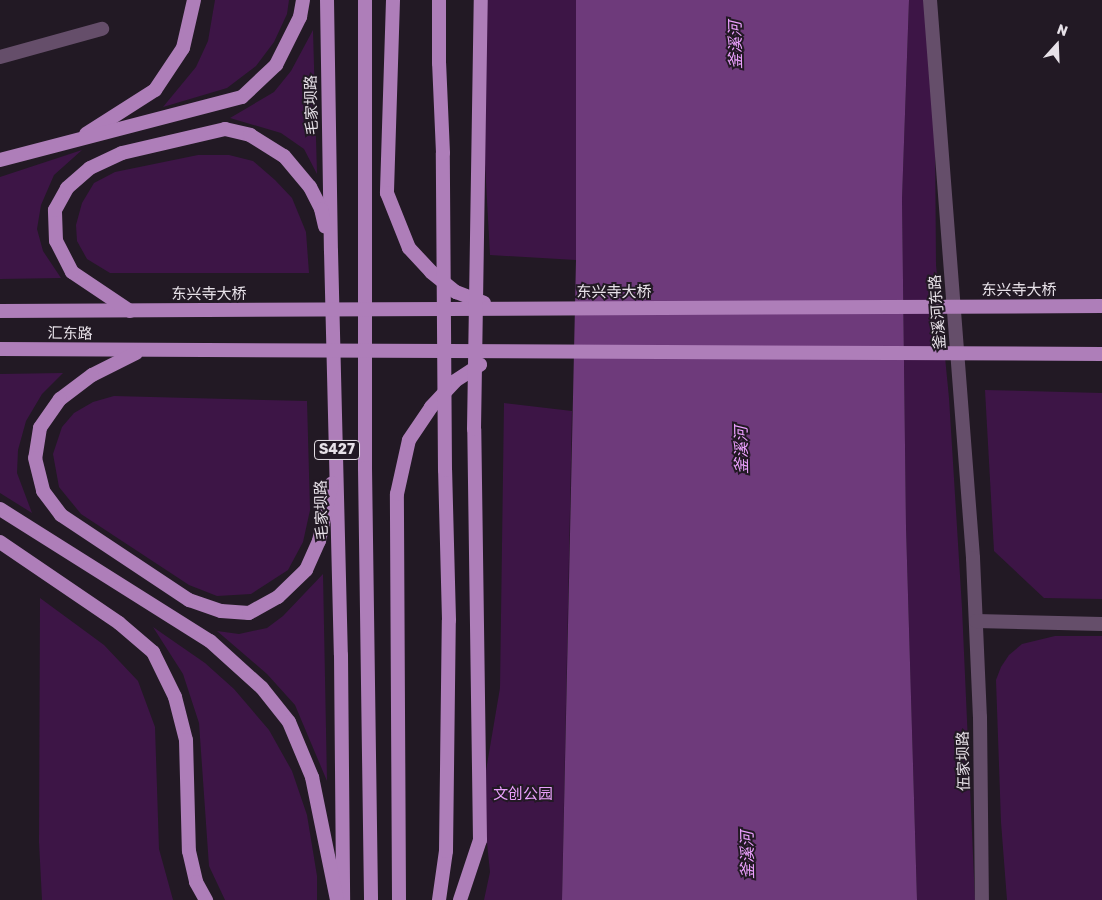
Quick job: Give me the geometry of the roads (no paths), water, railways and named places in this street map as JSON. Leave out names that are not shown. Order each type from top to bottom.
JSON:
[{"type":"main road","points":[[74,141],[155,90],[183,48],[194,0]]},
{"type":"main road","points":[[0,160],[242,97],[276,65],[300,17],[303,0]]},
{"type":"main road","name":"毛家坝路","points":[[327,0],[337,461],[343,900]]},
{"type":"main road","name":"S427","points":[[365,0],[365,468],[371,900]]},
{"type":"main road","points":[[392,0],[387,193],[409,248],[456,292],[504,310]]},
{"type":"main road","points":[[439,0],[445,470],[449,620],[446,850],[439,900]]},
{"type":"main road","points":[[460,900],[480,840],[474,429],[481,0]]},
{"type":"main road","points":[[130,311],[72,272],[56,240],[55,210],[67,188],[90,168],[122,153],[225,129],[250,135],[284,156],[310,187],[321,209],[331,251]]},
{"type":"main road","name":"东兴寺大桥","points":[[130,311],[1100,306]]},
{"type":"main road","name":"汇东路","points":[[0,311],[130,311]]},
{"type":"main road","name":"汇东路","points":[[0,349],[139,351]]},
{"type":"main road","points":[[337,461],[319,542],[306,570],[278,597],[249,613],[221,611],[189,600],[61,515],[43,491],[35,458],[40,428],[60,399],[92,375],[139,351],[1102,354]]},
{"type":"main road","points":[[399,900],[396,494],[409,440],[431,407],[455,381],[500,352]]},
{"type":"main road","points":[[0,509],[210,641],[262,688],[289,722],[312,777],[336,900]]},
{"type":"main road","points":[[0,542],[120,623],[153,652],[176,697],[186,740],[189,852],[196,882],[206,900]]},
{"type":"street","name":"釜溪河东路","points":[[930,0],[976,621]]},
{"type":"street","points":[[0,57],[102,29]]},
{"type":"street","points":[[976,621],[1102,624]]},
{"type":"street","name":"伍家坝路","points":[[976,621],[982,900]]},
{"type":"water","name":"釜溪河","points":[[576,0],[909,0],[902,199],[906,527],[917,900],[562,900],[576,260]]},
{"type":"park label","name":"文创公园","points":[[523,795]]}]
